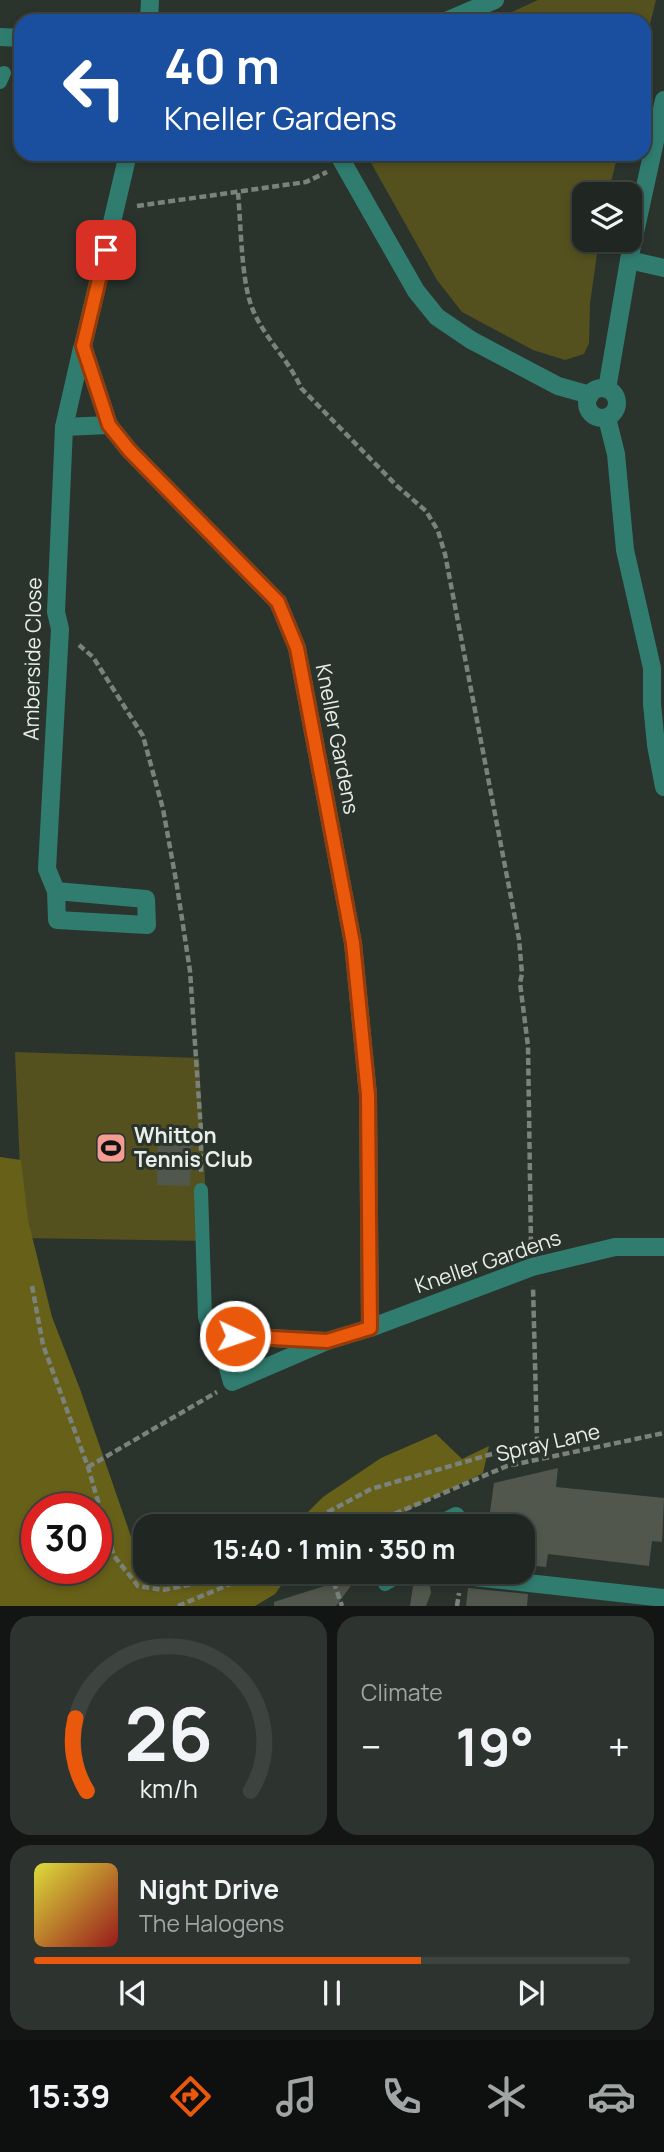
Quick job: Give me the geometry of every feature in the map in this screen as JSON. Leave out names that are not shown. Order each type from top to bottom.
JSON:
[{"type":"street","points":[[462,14],[495,0]]},
{"type":"street","points":[[651,159],[664,100]]},
{"type":"street","points":[[83,346],[127,161]]},
{"type":"street","points":[[342,161],[416,291],[437,317],[471,340],[558,386],[614,393],[617,400],[616,410],[607,418]]},
{"type":"street","points":[[607,418],[596,416],[590,411],[587,400],[598,392],[651,161]]},
{"type":"street","points":[[629,260],[664,268]]},
{"type":"street","name":"Kneller Gardens","points":[[83,346],[109,425],[129,450],[278,602],[297,648],[353,943],[368,1095],[370,1328]]},
{"type":"street","name":"Amberside Close","points":[[56,891],[146,899],[147,925],[57,920],[56,891],[47,869],[60,629],[55,612],[64,427],[83,346]]},
{"type":"street","points":[[607,418],[616,454],[625,550],[658,667],[653,704],[656,745],[664,787]]},
{"type":"street","points":[[64,427],[109,425]]},
{"type":"street","name":"Kneller Gardens","points":[[232,1382],[327,1341],[370,1328],[532,1267],[615,1247],[664,1247]]},
{"type":"street","name":"Kneller Gardens","points":[[225,1339],[235,1336],[327,1341]]},
{"type":"street","points":[[225,1339],[224,1354],[232,1382]]},
{"type":"street","points":[[535,1584],[664,1598]]},
{"type":"lane","points":[[201,1190],[205,1317],[209,1330],[225,1339]]},
{"type":"path","points":[[118,202],[141,207],[306,183],[338,161]]},
{"type":"path","points":[[238,192],[251,304],[264,330],[294,373],[300,388],[397,486],[426,511],[438,531],[445,554],[519,939],[522,974],[520,983],[528,1046],[537,1441],[531,1447],[492,1454],[371,1489],[326,1514]]},
{"type":"path","points":[[32,1286],[43,1345],[88,1467],[114,1556],[133,1580]]},
{"type":"path","points":[[88,1467],[232,1382]]},
{"type":"path","name":"Spray Lane","points":[[394,1514],[507,1466],[664,1433]]},
{"type":"path","points":[[136,1584],[163,1590],[193,1584]]},
{"type":"path","points":[[178,1606],[230,1584]]},
{"type":"path","points":[[336,1584],[342,1606]]},
{"type":"shaded area","points":[[538,0],[656,0],[651,20],[651,14],[507,14]]},
{"type":"shaded area","points":[[370,161],[616,161],[611,182],[572,182],[572,252],[597,252],[590,303],[589,343],[584,354],[565,360],[533,350],[462,312],[437,280]]},
{"type":"shaded area","name":"Whitton Tennis Club","points":[[15,1052],[199,1058],[208,1241],[23,1238]]},
{"type":"shaded area","points":[[0,1157],[21,1160],[28,1220],[52,1317],[133,1542],[133,1584],[282,1584],[275,1594],[255,1606],[0,1606]]},
{"type":"shaded area","points":[[436,1434],[462,1459],[489,1446],[483,1473],[399,1514],[306,1514],[323,1497],[381,1458]]},
{"type":"building","name":"Whitton Tennis Club","points":[[158,1133],[192,1133],[190,1186],[157,1185]]},
{"type":"building","points":[[558,1468],[556,1487],[664,1498],[662,1542],[652,1541],[649,1566],[548,1554],[546,1567],[535,1566],[535,1514],[490,1514],[494,1483]]},
{"type":"building","points":[[331,1584],[352,1584],[336,1606],[274,1606],[274,1602]]},
{"type":"building","points":[[413,1584],[430,1584],[431,1593],[426,1606],[410,1606]]},
{"type":"building","points":[[468,1588],[528,1594],[527,1606],[466,1606]]},
{"type":"place","name":"Whitton Tennis Club","points":[[111,1148]]},
{"type":"route","points":[[106,250],[83,346],[109,425],[129,450],[278,602],[297,648],[353,943],[368,1095],[370,1328],[327,1341],[235,1336]]}]
